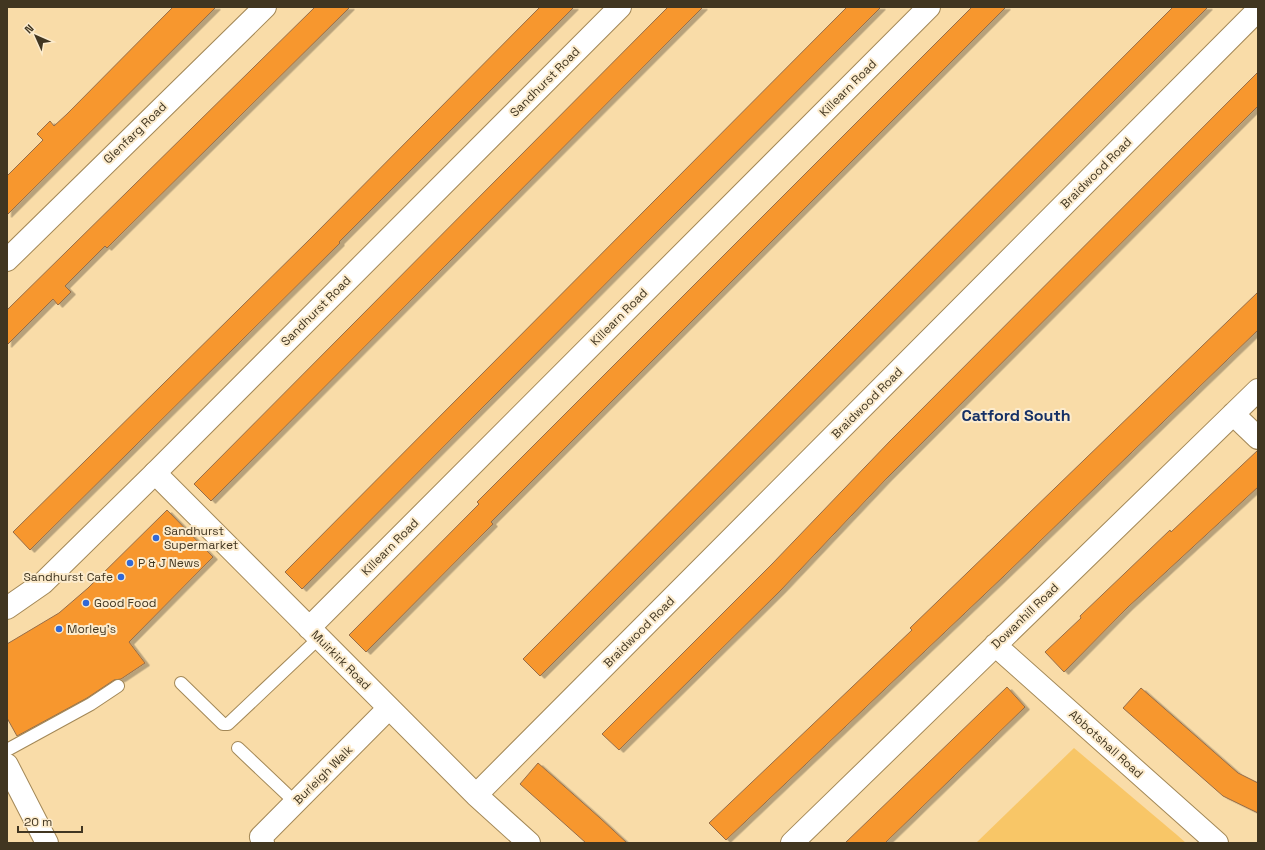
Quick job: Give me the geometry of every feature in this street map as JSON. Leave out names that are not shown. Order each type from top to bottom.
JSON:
[{"type":"street","name":"Glenfarg Road","points":[[7,260],[265,7]]},
{"type":"street","name":"Sandhurst Road","points":[[7,608],[43,583],[155,473],[620,7]]},
{"type":"street","name":"Killearn Road","points":[[314,633],[929,7]]},
{"type":"street","name":"Braidwood Road","points":[[476,795],[1258,10]]},
{"type":"street","name":"Dowanhill Road","points":[[792,843],[1258,390]]},
{"type":"street","points":[[1232,414],[1258,438]]},
{"type":"street","name":"Muirkirk Road","points":[[155,473],[476,795],[529,843]]},
{"type":"street","name":"Abbotshall Road","points":[[995,645],[1217,843]]},
{"type":"street","name":"Burleigh Walk","points":[[263,843],[261,837],[389,708]]},
{"type":"street","points":[[7,765],[47,843]]},
{"type":"lane","points":[[181,683],[223,724],[228,724],[314,633]]},
{"type":"lane","points":[[7,750],[91,704],[118,686]]},
{"type":"lane","points":[[238,748],[295,802]]},
{"type":"shaded area","points":[[1074,748],[1177,835],[1186,843],[976,843]]},
{"type":"building","points":[[173,7],[216,7],[7,215],[7,176],[43,140],[37,134],[50,121],[54,126],[67,114]]},
{"type":"building","points":[[315,7],[350,7],[107,248],[105,246],[65,286],[71,292],[58,305],[53,299],[7,345],[7,310]]},
{"type":"building","points":[[540,7],[574,7],[339,242],[340,243],[30,550],[13,532],[311,238]]},
{"type":"building","points":[[668,7],[703,7],[211,501],[194,484]]},
{"type":"building","points":[[847,7],[881,7],[302,589],[285,572]]},
{"type":"building","points":[[972,7],[1006,7],[491,522],[493,524],[366,652],[349,635],[479,504],[477,502]]},
{"type":"building","points":[[1173,7],[1208,7],[540,676],[523,659]]},
{"type":"building","points":[[1258,72],[1258,106],[887,478],[781,590],[619,750],[602,734],[772,564],[890,441]]},
{"type":"building","points":[[1258,292],[1258,330],[1004,576],[726,840],[709,823],[912,630],[910,628]]},
{"type":"building","points":[[1258,450],[1258,487],[1128,607],[1064,672],[1045,652],[1081,618],[1080,616],[1170,530],[1171,532]]},
{"type":"building","points":[[167,510],[213,557],[129,642],[145,663],[121,679],[114,680],[87,698],[17,736],[7,718],[7,644],[59,613],[88,588]]},
{"type":"building","points":[[1007,687],[1025,707],[885,843],[845,843]]},
{"type":"building","points":[[1141,688],[1238,773],[1258,783],[1258,813],[1223,796],[1123,708]]},
{"type":"building","points":[[538,763],[627,843],[586,843],[520,784]]},
{"type":"place","name":"Sandhurst Supermarket","points":[[156,538]]},
{"type":"place","name":"P & J News","points":[[130,563]]},
{"type":"place","name":"Sandhurst Cafe","points":[[121,577]]},
{"type":"place","name":"Good Food","points":[[86,603]]},
{"type":"place","name":"Morley's","points":[[59,629]]},
{"type":"district","name":"Catford South","points":[[1016,415]]}]
